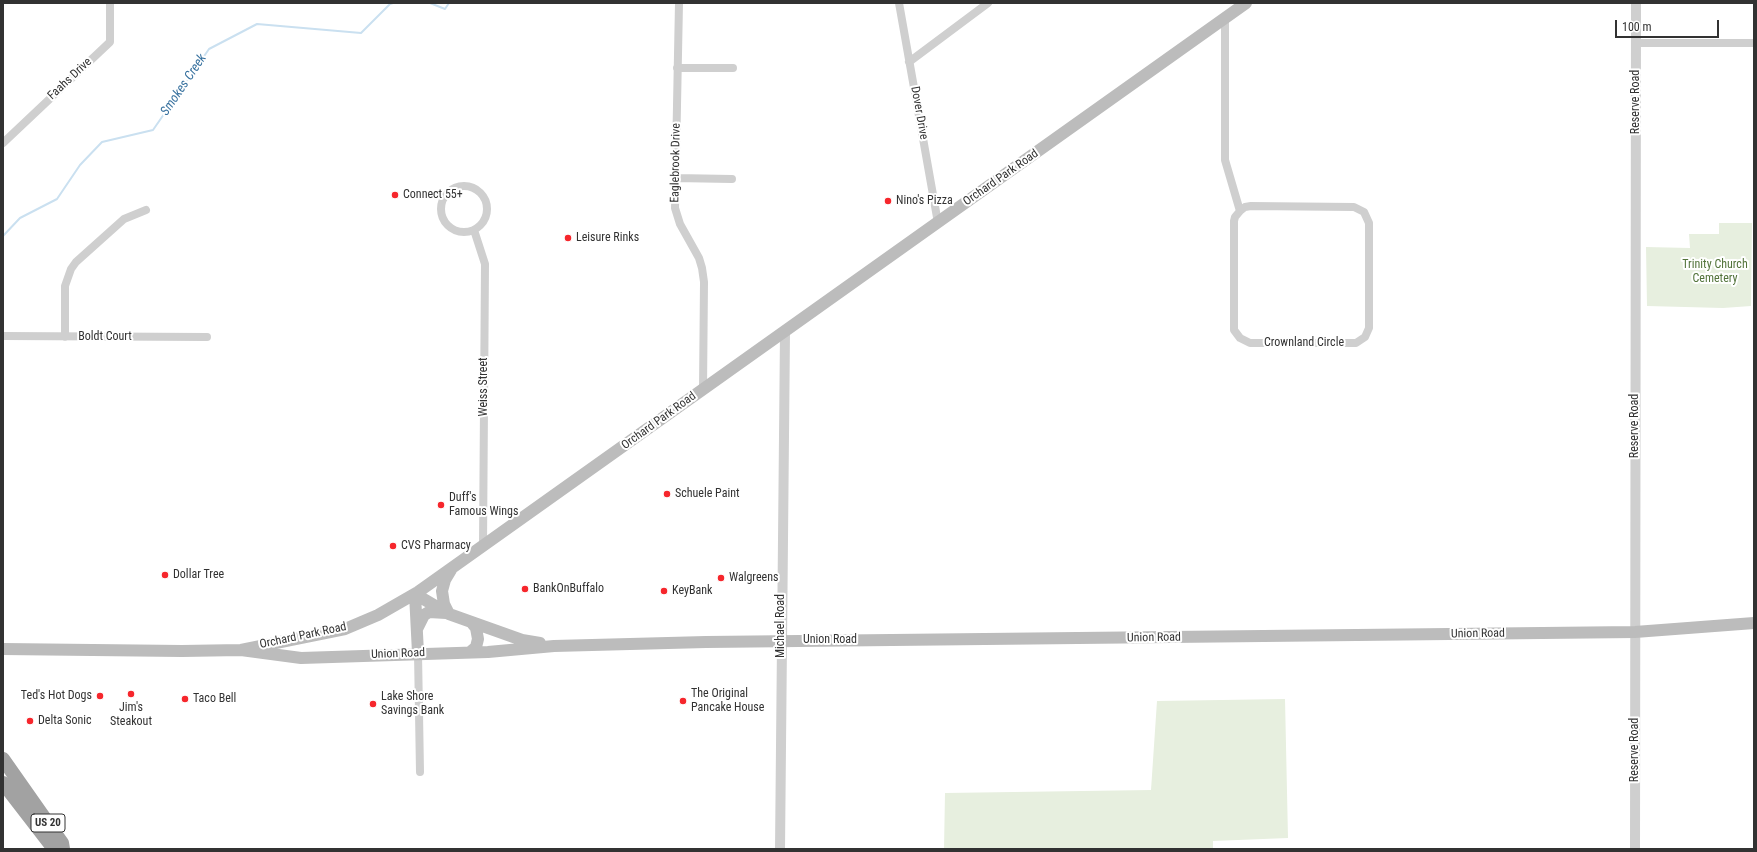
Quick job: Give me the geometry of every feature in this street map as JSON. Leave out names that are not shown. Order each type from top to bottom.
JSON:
[{"type":"highway","name":"US 20","points":[[3,759],[62,843],[63,849]]},
{"type":"highway","points":[[3,783],[54,849]]},
{"type":"main road","name":"Orchard Park Road","points":[[3,649],[182,651],[241,650],[345,628],[378,615],[416,594],[1246,3]]},
{"type":"main road","points":[[449,614],[444,604],[442,592],[445,580],[452,568]]},
{"type":"main road","name":"Union Road","points":[[416,594],[449,614],[522,640],[554,646]]},
{"type":"main road","points":[[416,594],[416,633],[418,653]]},
{"type":"main road","points":[[416,633],[419,622],[424,615],[430,612],[449,614]]},
{"type":"main road","points":[[470,652],[476,647],[478,639],[476,628],[471,622]]},
{"type":"main road","name":"Union Road","points":[[241,650],[301,658],[470,652],[554,646],[781,640],[958,640],[1635,632],[1754,623]]},
{"type":"street","name":"Faahs Drive","points":[[3,143],[110,42],[110,3]]},
{"type":"street","name":"Eaglebrook Drive","points":[[679,3],[675,208],[676,216],[699,258],[704,277],[703,389]]},
{"type":"street","name":"Dover Drive","points":[[899,3],[938,223]]},
{"type":"street","points":[[909,62],[988,3]]},
{"type":"street","name":"Reserve Road","points":[[1635,849],[1636,3]]},
{"type":"street","points":[[1225,18],[1225,160],[1240,211]]},
{"type":"street","points":[[1636,43],[1754,43]]},
{"type":"street","points":[[677,68],[733,68]]},
{"type":"street","points":[[675,178],[732,179]]},
{"type":"street","points":[[463,186],[472,187],[480,192],[485,199],[487,208],[486,217],[481,225],[474,230],[465,232],[456,231],[449,226],[444,219],[441,210],[443,201],[448,193],[455,188],[463,186]]},
{"type":"street","name":"Crownland Circle","points":[[1250,206],[1354,206],[1364,212],[1370,223],[1369,328],[1365,337],[1356,343],[1250,343],[1240,338],[1234,330],[1234,228],[1235,217],[1240,211],[1245,207],[1250,206]]},
{"type":"street","points":[[65,336],[65,286],[71,269],[76,262],[124,219],[146,210]]},
{"type":"street","name":"Weiss Street","points":[[474,230],[484,264],[483,546]]},
{"type":"street","name":"Michael Road","points":[[780,849],[785,332]]},
{"type":"street","name":"Boldt Court","points":[[3,336],[207,337]]},
{"type":"street","points":[[418,653],[420,772]]},
{"type":"green space","name":"Trinity Church Cemetery","points":[[1719,223],[1752,223],[1751,306],[1723,308],[1647,306],[1646,247],[1690,248],[1689,234],[1719,234]]},
{"type":"green space","points":[[1285,699],[1288,838],[1213,841],[1213,849],[944,849],[945,793],[1151,790],[1157,701]]},
{"type":"waterway","name":"Smokes Creek","points":[[3,236],[20,218],[57,199],[80,165],[102,142],[153,130],[209,49],[257,24],[361,33],[390,4],[393,3]]},
{"type":"waterway","name":"Smokes Creek","points":[[430,3],[445,9],[449,3]]},
{"type":"place","name":"Connect 55+","points":[[395,195]]},
{"type":"place","name":"Nino's Pizza","points":[[888,201]]},
{"type":"place","name":"Leisure Rinks","points":[[568,238]]},
{"type":"place","name":"Schuele Paint","points":[[667,494]]},
{"type":"place","name":"Duff's Famous Wings","points":[[441,505]]},
{"type":"place","name":"CVS Pharmacy","points":[[393,546]]},
{"type":"place","name":"Dollar Tree","points":[[165,575]]},
{"type":"place","name":"Walgreens","points":[[721,578]]},
{"type":"place","name":"BankOnBuffalo","points":[[525,589]]},
{"type":"place","name":"KeyBank","points":[[664,591]]},
{"type":"place","name":"Jim's Steakout","points":[[131,694]]},
{"type":"place","name":"Ted's Hot Dogs","points":[[100,696]]},
{"type":"place","name":"Taco Bell","points":[[185,699]]},
{"type":"place","name":"The Original Pancake House","points":[[683,701]]},
{"type":"place","name":"Lake Shore Savings Bank","points":[[373,704]]},
{"type":"place","name":"Delta Sonic","points":[[30,721]]}]
